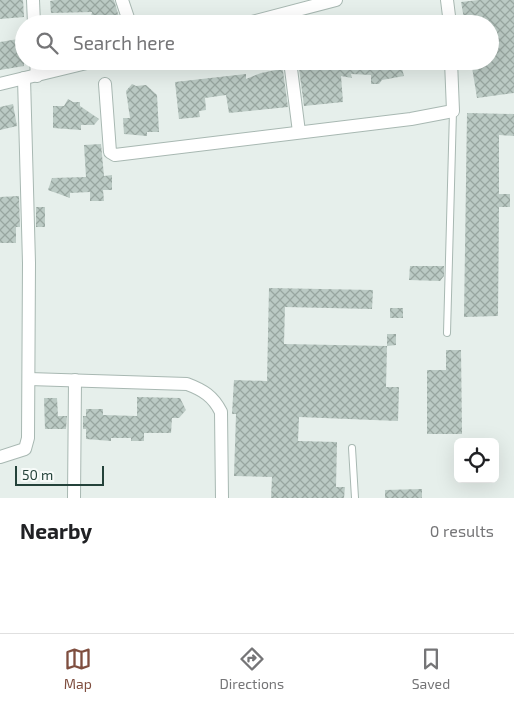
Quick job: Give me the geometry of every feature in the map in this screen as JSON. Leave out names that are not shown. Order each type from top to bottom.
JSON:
[{"type":"street","points":[[33,0],[34,15]]},
{"type":"street","points":[[122,0],[127,15]]},
{"type":"street","points":[[278,15],[336,0]]},
{"type":"street","points":[[447,0],[449,15]]},
{"type":"street","points":[[0,457],[20,452],[28,443],[30,77],[33,70]]},
{"type":"street","points":[[0,84],[58,70]]},
{"type":"street","points":[[291,70],[298,132]]},
{"type":"street","points":[[105,84],[110,152],[115,155],[453,111],[451,70]]},
{"type":"street","points":[[29,379],[187,384],[200,389],[210,396],[221,412],[222,498]]},
{"type":"street","points":[[74,498],[75,380]]},
{"type":"lane","points":[[447,333],[453,111]]},
{"type":"lane","points":[[352,448],[355,498]]},
{"type":"building","points":[[0,0],[23,0],[24,15],[0,19]]},
{"type":"building","points":[[114,0],[118,15],[91,15],[92,12],[51,13],[50,1]]},
{"type":"building","points":[[514,0],[514,93],[477,98],[472,70],[499,70],[499,15],[463,15],[461,2]]},
{"type":"building","points":[[15,40],[15,68],[0,70],[0,42]]},
{"type":"building","points":[[283,70],[288,107],[229,113],[226,95],[205,98],[206,110],[199,111],[200,117],[179,119],[175,82],[246,74],[246,79],[261,73]]},
{"type":"building","points":[[299,70],[402,70],[404,76],[382,80],[379,84],[371,84],[371,75],[351,74],[352,78],[341,76],[343,102],[304,106]]},
{"type":"building","points":[[132,84],[136,86],[146,85],[157,95],[159,132],[147,132],[147,136],[124,134],[123,118],[130,118],[126,91]]},
{"type":"building","points":[[68,99],[73,102],[80,102],[80,106],[99,119],[94,125],[81,125],[81,130],[53,128],[53,106],[64,106]]},
{"type":"building","points":[[13,104],[17,126],[0,130],[0,107]]},
{"type":"building","points":[[467,113],[514,114],[514,136],[499,135],[499,194],[510,194],[510,207],[499,207],[498,316],[464,317]]},
{"type":"building","points":[[101,144],[104,176],[112,175],[112,190],[103,190],[104,201],[90,201],[90,192],[70,193],[70,198],[48,190],[52,178],[86,177],[84,145]]},
{"type":"building","points":[[19,196],[20,227],[16,227],[16,243],[0,243],[0,197]]},
{"type":"building","points":[[36,207],[45,207],[45,227],[36,227]]},
{"type":"building","points":[[410,266],[444,266],[444,276],[440,281],[409,280]]},
{"type":"building","points":[[269,288],[373,290],[372,309],[285,307],[284,344],[387,346],[386,387],[399,387],[398,421],[299,417],[298,441],[337,442],[336,487],[345,487],[344,498],[271,498],[272,477],[234,476],[236,414],[232,414],[234,380],[267,381]]},
{"type":"building","points":[[390,308],[403,308],[403,318],[390,318]]},
{"type":"building","points":[[387,334],[396,334],[396,345],[387,346]]},
{"type":"building","points":[[446,350],[461,350],[462,434],[427,434],[427,370],[446,370]]},
{"type":"building","points":[[137,397],[180,398],[186,410],[179,418],[172,418],[171,433],[144,433],[144,441],[131,441],[131,438],[111,438],[111,441],[86,439],[86,429],[83,429],[83,416],[86,416],[86,409],[103,409],[103,415],[137,416]]},
{"type":"building","points":[[44,398],[57,398],[58,416],[67,416],[66,429],[45,429]]},
{"type":"building","points":[[422,489],[422,498],[385,498],[385,490]]}]
